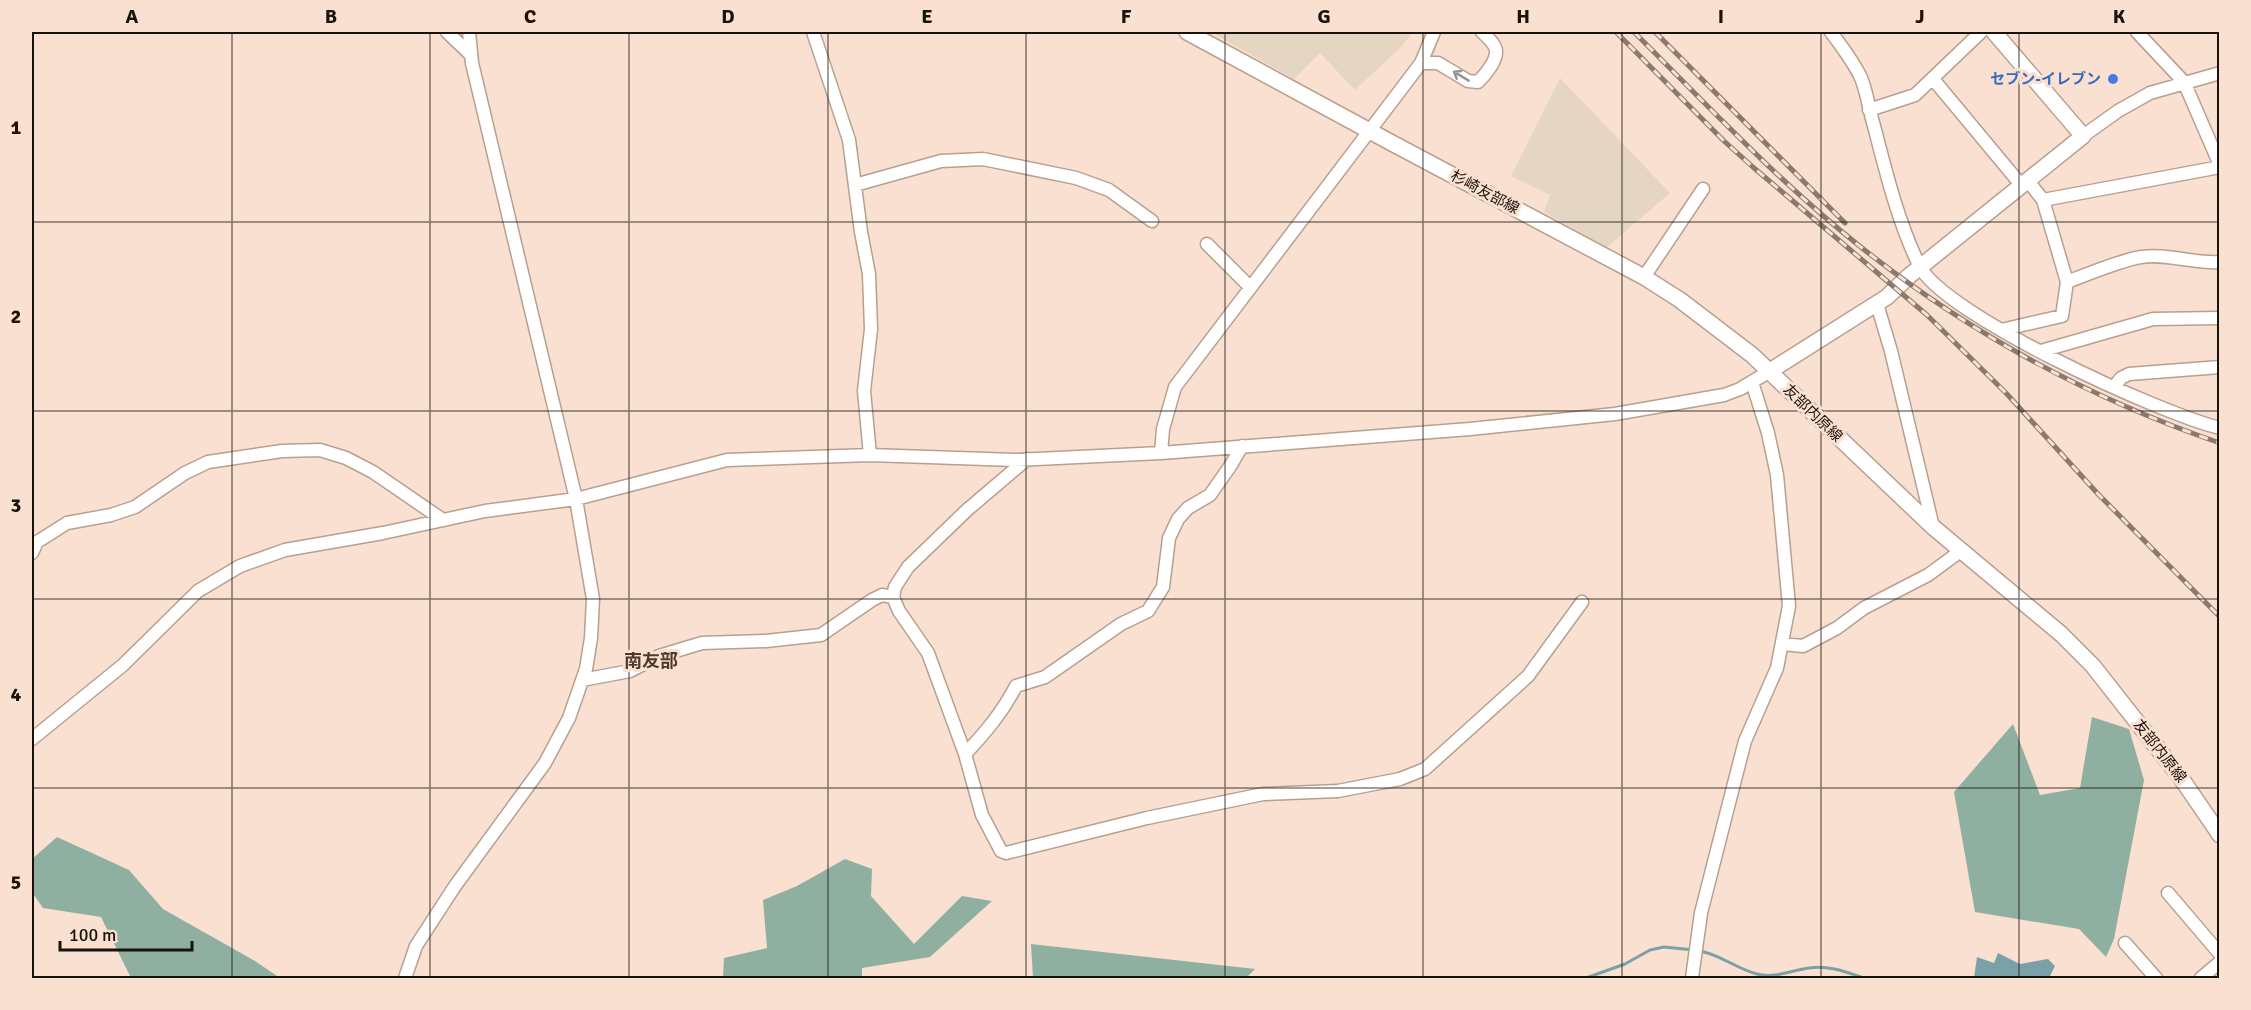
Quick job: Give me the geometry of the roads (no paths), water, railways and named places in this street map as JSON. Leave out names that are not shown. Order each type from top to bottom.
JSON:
[{"type":"main road","name":"杉崎友部線","points":[[1187,32],[1644,277],[1699,314],[1770,371]]},
{"type":"main road","points":[[1994,32],[2083,136]]},
{"type":"main road","name":"友部内原線","points":[[2083,136],[1877,304],[1770,371],[1933,527],[2061,634],[2093,666],[2181,778],[2220,835]]},
{"type":"street","points":[[447,32],[471,55]]},
{"type":"street","points":[[405,978],[416,946],[456,886],[545,763],[569,718],[582,680],[591,638],[593,599],[576,499],[471,55],[469,32]]},
{"type":"street","points":[[813,32],[849,140],[869,274],[871,329],[864,391],[870,455]]},
{"type":"street","points":[[1161,453],[1163,429],[1174,387],[1421,63],[1434,32]]},
{"type":"street","points":[[1427,45],[1438,63],[1468,81],[1478,82],[1492,63],[1496,53],[1495,47],[1482,32]]},
{"type":"street","points":[[1831,32],[1860,77],[1893,194],[1920,267],[1929,279],[1963,307],[2042,351],[2114,387],[2206,425],[2220,428]]},
{"type":"street","points":[[1869,110],[1907,99],[1933,79],[1981,32]]},
{"type":"street","points":[[2043,200],[2220,166],[2184,82],[2137,32]]},
{"type":"street","points":[[1421,63],[1438,63]]},
{"type":"street","points":[[2083,136],[2118,111],[2150,93],[2220,74]]},
{"type":"street","points":[[1933,79],[2025,184],[2043,200],[2067,282],[2061,316],[2001,330]]},
{"type":"street","points":[[855,185],[941,161],[983,159],[1076,178],[1109,190],[1152,221]]},
{"type":"street","points":[[1644,277],[1703,189]]},
{"type":"street","points":[[1207,243],[1250,287]]},
{"type":"street","points":[[2067,282],[2141,257],[2167,256],[2207,263],[2220,262]]},
{"type":"street","points":[[1877,304],[1892,351],[1933,527]]},
{"type":"street","points":[[2042,351],[2153,319],[2220,318]]},
{"type":"street","points":[[2114,387],[2121,378],[2129,374],[2220,367]]},
{"type":"street","points":[[32,739],[123,665],[198,591],[240,566],[285,550],[485,511],[576,499],[727,460],[870,455],[1027,459],[1161,453],[1470,429],[1615,414],[1724,395],[1770,371]]},
{"type":"street","points":[[1692,978],[1701,913],[1729,802],[1745,741],[1777,668],[1788,606],[1777,475],[1768,433],[1752,382]]},
{"type":"street","points":[[965,754],[986,732],[1005,707],[1016,687],[1045,677],[1121,624],[1148,611],[1163,587],[1169,538],[1178,519],[1188,508],[1210,495],[1242,446]]},
{"type":"street","points":[[32,553],[37,542],[67,523],[111,515],[135,507],[185,472],[208,462],[282,451],[320,450],[346,458],[388,481],[443,520]]},
{"type":"street","points":[[1027,459],[967,510],[908,567],[895,587],[893,597],[899,611],[928,653],[965,754],[982,815],[1001,851],[1006,853],[1147,818],[1263,794],[1338,791],[1400,779],[1425,769],[1528,676],[1582,602]]},
{"type":"street","points":[[1782,644],[1803,646],[1838,628],[1864,608],[1928,575],[1962,550]]},
{"type":"street","points":[[582,680],[630,671],[659,656],[702,644],[765,641],[821,634],[872,600],[882,595],[893,597]]},
{"type":"street","points":[[2168,893],[2220,954]]},
{"type":"street","points":[[2125,943],[2156,978]]},
{"type":"street","points":[[2201,978],[2220,962]]},
{"type":"water","points":[[1998,953],[2020,964],[2048,959],[2055,966],[2049,978],[1974,978],[1977,957],[1994,963]]},
{"type":"waterway","points":[[1586,978],[1625,964],[1650,950],[1664,947],[1694,950]]},
{"type":"waterway","points":[[1700,951],[1750,972],[1763,975],[1823,967],[1864,978]]},
{"type":"railway","points":[[1616,32],[1724,141],[1927,315],[2006,393],[2098,494],[2220,617]]},
{"type":"railway","points":[[1634,32],[1802,197],[1903,279],[1988,336],[2032,361],[2124,406],[2220,443]]},
{"type":"railway","points":[[1655,32],[1845,223]]},
{"type":"place","name":"セブン-イレブン","points":[[2113,79]]},
{"type":"district","name":"南友部","points":[[651,661]]}]
